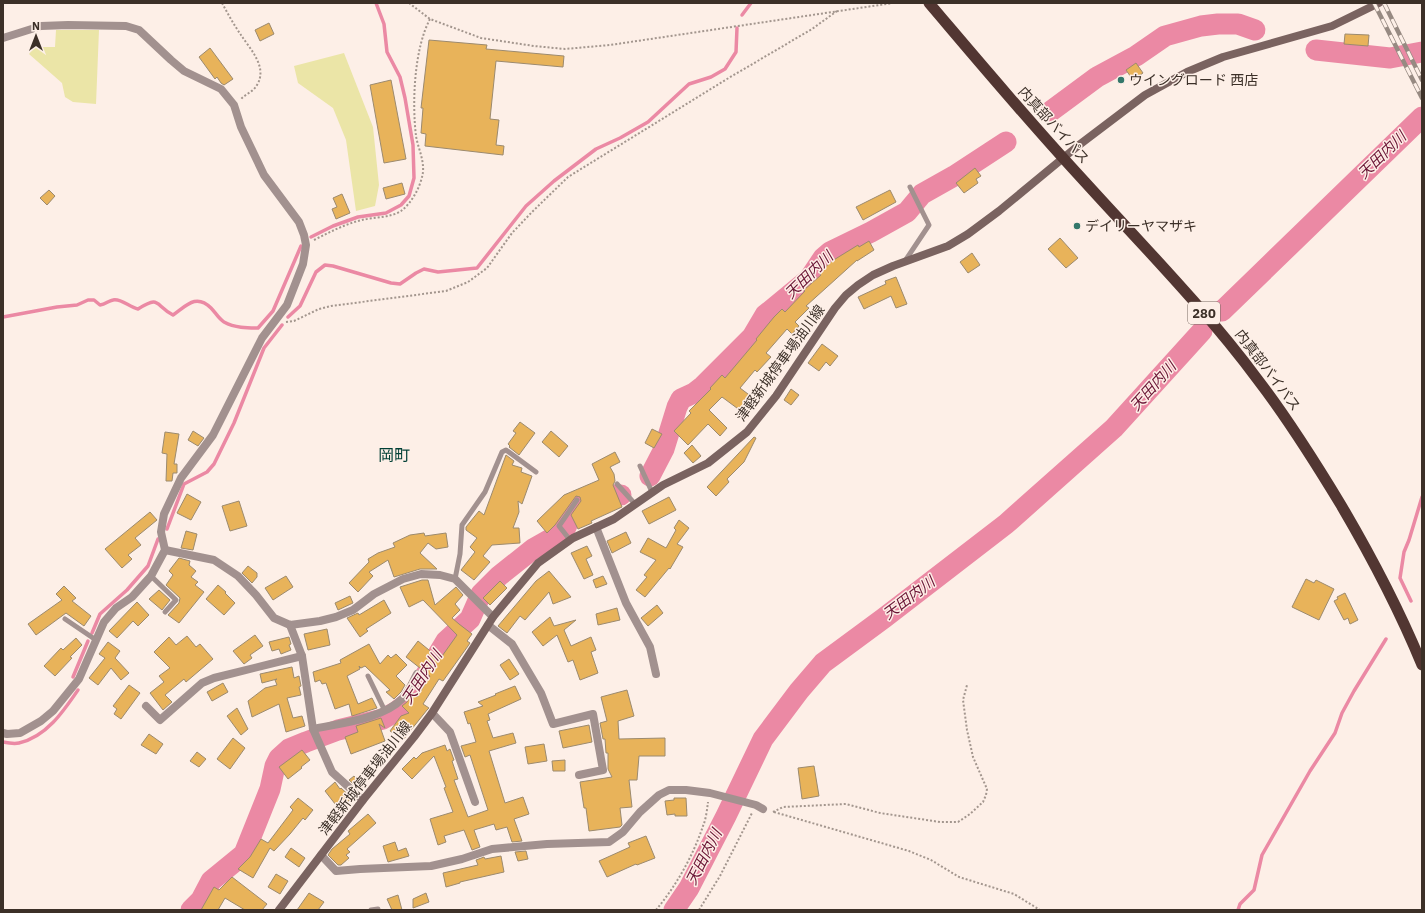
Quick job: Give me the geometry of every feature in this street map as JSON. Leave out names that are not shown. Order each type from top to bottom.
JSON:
[{"type":"highway","name":"内真部バイパス","points":[[929,3],[1063,158],[1210,320],[1258,379],[1293,428],[1328,484],[1380,575],[1422,664]]},
{"type":"main road","name":"津軽新城停車場油川線","points":[[279,910],[432,713],[493,617],[538,563],[570,540],[614,519],[663,485],[708,463],[747,432],[776,396],[835,308],[846,295],[858,285],[873,275],[905,261],[948,246],[968,234],[999,211],[1063,158],[1145,96],[1188,72],[1223,57],[1332,26],[1379,3]]},
{"type":"street","points":[[3,38],[41,26],[126,26],[139,30],[184,71],[221,89],[234,105],[241,127],[264,175],[299,222],[306,244],[303,264],[287,305],[262,338],[213,435],[181,478],[164,514],[161,532],[165,550],[151,576],[132,597],[116,608],[104,622],[79,679],[53,710],[40,722],[20,733],[3,733]]},
{"type":"street","points":[[596,527],[626,603],[650,647],[656,674]]},
{"type":"street","points":[[165,550],[214,560],[238,576],[256,595],[274,618],[290,625],[336,617],[353,610],[374,594],[403,579],[421,574],[440,575],[455,579],[493,617]]},
{"type":"street","points":[[290,625],[302,656],[314,731],[319,744],[332,772],[363,800]]},
{"type":"street","points":[[488,625],[512,644],[541,694],[553,724],[593,714],[603,770],[579,775]]},
{"type":"street","points":[[146,706],[160,720],[202,683],[214,678],[302,656]]},
{"type":"street","points":[[314,731],[391,709],[404,697],[417,674]]},
{"type":"street","points":[[432,713],[450,732],[475,802]]},
{"type":"street","points":[[321,855],[336,871],[431,866],[462,859],[492,849],[546,844],[609,842],[623,832],[640,812],[659,795],[669,790],[686,790],[710,793],[756,806]]},
{"type":"lane","points":[[905,261],[928,225],[910,187]]},
{"type":"lane","points":[[455,579],[460,554],[462,525],[486,492],[502,452],[506,450],[536,472]]},
{"type":"lane","points":[[640,466],[652,492]]},
{"type":"lane","points":[[617,484],[635,504]]},
{"type":"lane","points":[[570,540],[559,526],[577,500]]},
{"type":"lane","points":[[151,576],[176,600],[165,612]]},
{"type":"lane","points":[[65,619],[96,640]]},
{"type":"lane","points":[[368,676],[385,711]]},
{"type":"lane","points":[[371,910],[378,909]]},
{"type":"path","points":[[222,3],[242,37],[253,51],[259,65],[260,73],[260,79],[253,90],[234,105]]},
{"type":"path","points":[[409,3],[430,19],[481,38],[565,49],[610,45],[893,3]]},
{"type":"path","points":[[276,320],[289,322],[294,321],[319,309],[331,306],[446,292],[468,282],[487,268],[512,233],[568,177],[727,79],[812,29],[837,11]]},
{"type":"path","points":[[306,244],[342,226],[362,220],[383,217],[400,211],[412,199],[418,190],[423,172],[422,156],[416,137],[415,79],[424,30],[430,19]]},
{"type":"path","points":[[773,812],[783,807],[846,804],[880,812],[940,822],[958,822],[970,814],[983,802],[987,789],[973,757],[967,730],[963,700],[967,685]]},
{"type":"path","points":[[656,910],[665,899],[688,863],[704,825],[710,793]]},
{"type":"path","points":[[699,910],[720,876],[756,806],[931,860],[959,877],[1014,894],[1040,910]]},
{"type":"shaded area","points":[[56,30],[99,30],[96,104],[73,102],[65,97],[62,83],[29,54],[35,47],[55,47]]},
{"type":"shaded area","points":[[344,53],[373,127],[379,185],[375,206],[356,211],[346,140],[333,108],[298,83],[294,66]]},
{"type":"building","points":[[269,23],[274,34],[260,41],[255,30]]},
{"type":"building","points":[[1345,34],[1369,35],[1368,46],[1344,44]]},
{"type":"building","points":[[429,40],[487,45],[486,49],[564,56],[563,67],[496,61],[490,119],[499,120],[496,145],[504,146],[503,155],[425,146],[426,134],[421,133],[423,108],[421,108]]},
{"type":"building","points":[[210,48],[233,79],[224,85],[217,77],[215,79],[199,57]]},
{"type":"building","points":[[1136,63],[1143,73],[1133,80],[1126,70]]},
{"type":"building","points":[[391,80],[406,159],[384,163],[370,85]]},
{"type":"building","points":[[975,168],[981,176],[976,179],[978,183],[964,193],[956,183]]},
{"type":"building","points":[[402,183],[405,194],[386,199],[383,188]]},
{"type":"building","points":[[49,190],[55,196],[47,205],[40,198]]},
{"type":"building","points":[[890,190],[896,202],[863,220],[856,207]]},
{"type":"building","points":[[342,194],[350,213],[336,219],[332,209],[337,207],[333,198]]},
{"type":"building","points":[[1060,238],[1078,258],[1066,268],[1048,249]]},
{"type":"building","points":[[869,241],[874,250],[857,260],[806,306],[809,308],[795,322],[799,326],[792,334],[787,329],[766,353],[771,357],[757,372],[755,370],[740,388],[756,400],[745,414],[722,397],[709,410],[727,428],[720,436],[708,424],[688,445],[674,431],[691,413],[689,411],[711,389],[710,388],[722,375],[725,378],[774,317],[782,309],[785,312],[805,291],[804,290],[821,275],[819,273],[832,261],[858,245],[859,247]]},
{"type":"building","points":[[972,253],[980,265],[968,273],[960,262]]},
{"type":"building","points":[[896,277],[907,304],[896,308],[891,296],[864,309],[858,297],[886,284],[885,281]]},
{"type":"building","points":[[822,344],[838,356],[830,366],[826,362],[819,371],[808,363]]},
{"type":"building","points":[[791,389],[799,395],[791,405],[784,400]]},
{"type":"building","points":[[520,422],[535,433],[519,455],[509,447],[510,446],[508,444],[516,433],[513,431]]},
{"type":"building","points":[[652,429],[662,434],[654,448],[645,443]]},
{"type":"building","points":[[193,431],[204,438],[198,446],[188,440]]},
{"type":"building","points":[[551,431],[568,446],[559,457],[542,442]]},
{"type":"building","points":[[165,432],[179,434],[174,464],[177,464],[177,473],[173,473],[172,481],[166,481],[167,454],[162,453]]},
{"type":"building","points":[[754,437],[756,438],[744,462],[727,479],[729,482],[716,496],[707,487]]},
{"type":"building","points":[[692,445],[701,456],[693,463],[684,453]]},
{"type":"building","points":[[615,452],[620,462],[610,467],[614,474],[615,481],[613,485],[622,507],[591,521],[592,523],[578,529],[571,515],[581,501],[580,497],[576,496],[555,525],[547,533],[537,521],[564,495],[599,480],[592,464]]},
{"type":"building","points":[[506,455],[514,461],[512,465],[522,468],[521,472],[532,476],[522,504],[518,501],[519,512],[513,528],[519,528],[520,543],[492,545],[483,556],[490,562],[474,580],[461,570],[475,552],[470,547],[477,538],[466,530],[466,527],[479,511],[484,515]]},
{"type":"building","points":[[187,494],[201,502],[191,520],[177,513]]},
{"type":"building","points":[[669,497],[676,510],[649,524],[642,511]]},
{"type":"building","points":[[239,501],[247,526],[230,531],[222,506]]},
{"type":"building","points":[[150,512],[157,520],[135,538],[141,545],[128,555],[132,559],[122,568],[105,549]]},
{"type":"building","points":[[679,520],[689,528],[677,544],[683,547],[670,569],[669,568],[645,597],[636,590],[647,577],[644,575],[656,560],[640,552],[648,538],[666,548],[676,530],[674,528]]},
{"type":"building","points":[[186,531],[197,534],[193,550],[181,548]]},
{"type":"building","points":[[626,532],[631,543],[612,553],[607,541]]},
{"type":"building","points":[[424,533],[425,536],[446,533],[448,547],[436,549],[428,543],[420,553],[437,569],[420,569],[394,577],[388,560],[369,572],[373,576],[358,592],[349,583],[369,562],[368,559],[378,553],[395,547],[393,543],[410,535]]},
{"type":"building","points":[[587,546],[592,556],[586,559],[593,575],[584,579],[571,553]]},
{"type":"building","points":[[179,558],[190,561],[189,565],[196,571],[191,577],[198,582],[195,585],[204,592],[179,623],[168,615],[179,603],[180,598],[166,585],[173,575],[169,571]]},
{"type":"building","points":[[248,566],[257,573],[257,577],[252,583],[242,573]]},
{"type":"building","points":[[549,571],[571,597],[553,604],[549,592],[525,620],[520,616],[507,633],[498,626],[536,581]]},
{"type":"building","points":[[286,576],[293,587],[273,600],[265,588]]},
{"type":"building","points":[[603,576],[607,584],[596,588],[593,580]]},
{"type":"building","points":[[1306,579],[1314,583],[1316,580],[1334,589],[1319,620],[1292,607]]},
{"type":"building","points":[[422,580],[428,580],[435,605],[456,587],[463,595],[455,604],[460,610],[452,618],[472,634],[467,641],[470,643],[468,646],[443,681],[439,679],[423,704],[429,708],[403,740],[390,731],[401,716],[409,713],[402,706],[407,702],[413,693],[417,697],[430,676],[406,657],[418,641],[440,659],[457,635],[423,600],[409,607],[400,587]]},
{"type":"building","points":[[500,581],[507,588],[490,605],[483,598]]},
{"type":"building","points":[[218,585],[235,603],[224,615],[206,599]]},
{"type":"building","points":[[64,586],[76,598],[72,601],[91,616],[84,626],[66,613],[36,635],[28,624],[62,600],[56,594]]},
{"type":"building","points":[[159,590],[170,600],[162,610],[149,599]]},
{"type":"building","points":[[1345,593],[1358,620],[1350,624],[1348,618],[1344,620],[1334,601],[1338,599],[1337,597]]},
{"type":"building","points":[[350,596],[353,603],[338,610],[335,603]]},
{"type":"building","points":[[384,600],[391,613],[366,629],[368,631],[360,637],[347,618],[358,613],[359,615]]},
{"type":"building","points":[[137,602],[149,615],[138,626],[133,621],[117,638],[109,631]]},
{"type":"building","points":[[657,605],[663,613],[648,626],[641,618]]},
{"type":"building","points":[[617,608],[620,620],[598,625],[596,614]]},
{"type":"building","points":[[550,617],[554,626],[576,620],[564,630],[571,646],[591,637],[596,650],[591,652],[598,673],[580,680],[573,660],[568,662],[557,635],[543,646],[532,632]]},
{"type":"building","points":[[327,629],[330,645],[308,650],[304,634]]},
{"type":"building","points":[[255,635],[263,646],[250,655],[252,658],[244,664],[233,651]]},
{"type":"building","points":[[187,636],[196,647],[200,644],[213,659],[186,682],[184,679],[165,695],[172,702],[163,710],[150,693],[164,682],[159,676],[170,668],[154,652],[169,637],[176,645]]},
{"type":"building","points":[[289,637],[291,644],[289,645],[291,650],[281,654],[279,649],[272,651],[269,642]]},
{"type":"building","points":[[76,638],[82,645],[55,676],[44,666],[61,648],[63,650]]},
{"type":"building","points":[[108,642],[120,651],[115,658],[129,673],[121,680],[111,668],[98,685],[89,678],[105,658],[99,654]]},
{"type":"building","points":[[369,644],[380,664],[388,655],[391,658],[396,654],[407,665],[396,676],[405,685],[394,699],[386,692],[390,690],[365,666],[361,668],[359,666],[360,669],[347,676],[358,704],[372,698],[377,708],[352,716],[349,704],[335,709],[326,683],[322,684],[320,680],[315,682],[313,672],[341,663],[340,660]]},
{"type":"building","points":[[509,659],[519,674],[510,680],[500,665]]},
{"type":"building","points":[[292,667],[294,678],[299,676],[301,695],[287,698],[293,718],[302,716],[305,726],[286,732],[279,704],[252,717],[248,701],[265,688],[277,685],[275,680],[277,679],[262,683],[260,674]]},
{"type":"building","points":[[223,683],[228,692],[212,701],[207,692]]},
{"type":"building","points":[[129,685],[140,693],[121,719],[114,714],[117,709],[113,706]]},
{"type":"building","points":[[515,686],[521,699],[488,714],[490,720],[487,721],[493,738],[513,733],[516,743],[489,751],[505,803],[523,797],[529,814],[514,819],[522,841],[512,842],[507,827],[496,830],[494,824],[474,830],[480,847],[472,850],[464,830],[444,836],[446,842],[438,845],[430,819],[453,812],[444,788],[446,787],[434,756],[412,779],[402,769],[414,757],[416,759],[422,753],[445,745],[447,751],[450,749],[454,760],[452,761],[458,779],[454,780],[468,817],[488,810],[470,755],[465,757],[461,746],[476,742],[470,723],[468,724],[464,712],[483,706],[478,702]]},
{"type":"building","points":[[627,690],[634,716],[618,721],[619,739],[665,738],[665,756],[639,756],[637,780],[629,780],[632,807],[620,808],[622,825],[620,827],[589,831],[586,808],[584,808],[580,782],[612,777],[608,769],[608,753],[606,753],[605,739],[603,739],[600,723],[607,721],[601,697]]},
{"type":"building","points":[[237,708],[248,729],[241,735],[227,716]]},
{"type":"building","points":[[381,718],[385,728],[379,724],[385,741],[351,754],[345,737],[358,732],[356,726]]},
{"type":"building","points":[[589,725],[592,742],[563,748],[559,731]]},
{"type":"building","points":[[149,734],[163,744],[156,754],[141,745]]},
{"type":"building","points":[[233,738],[245,748],[230,769],[217,759]]},
{"type":"building","points":[[544,744],[547,761],[528,764],[525,747]]},
{"type":"building","points":[[302,750],[310,760],[288,779],[279,767]]},
{"type":"building","points":[[197,752],[206,759],[199,767],[190,761]]},
{"type":"building","points":[[565,760],[565,771],[553,771],[552,761]]},
{"type":"building","points":[[814,766],[819,796],[802,799],[798,768]]},
{"type":"building","points":[[354,776],[364,787],[360,790],[349,780]]},
{"type":"building","points":[[335,782],[340,789],[341,788],[352,798],[339,809],[325,791]]},
{"type":"building","points":[[298,798],[313,810],[305,820],[303,818],[274,851],[270,848],[253,878],[238,869],[250,857],[261,839],[268,843],[293,810],[290,807]]},
{"type":"building","points":[[674,798],[686,798],[687,816],[675,816],[675,814],[667,815],[665,801],[674,800]]},
{"type":"building","points":[[368,814],[376,823],[347,849],[350,852],[346,855],[349,858],[341,865],[338,865],[328,855],[332,849],[350,834],[348,831]]},
{"type":"building","points":[[646,836],[655,858],[637,865],[636,864],[607,877],[599,861],[630,847],[628,843]]},
{"type":"building","points":[[395,842],[398,851],[406,848],[409,856],[388,862],[383,846]]},
{"type":"building","points":[[291,848],[305,858],[299,867],[285,857]]},
{"type":"building","points":[[526,851],[528,859],[518,861],[515,852]]},
{"type":"building","points":[[501,856],[504,872],[460,882],[446,887],[443,873],[478,865],[476,860],[484,857],[485,859]]},
{"type":"building","points":[[276,874],[288,881],[280,894],[268,887]]},
{"type":"building","points":[[232,877],[267,904],[262,910],[245,910],[225,898],[218,910],[201,910],[214,887],[219,890]]},
{"type":"building","points":[[309,893],[324,902],[318,910],[297,910]]},
{"type":"building","points":[[426,893],[429,902],[413,908],[413,899]]},
{"type":"building","points":[[398,895],[402,910],[392,910],[387,899]]},
{"type":"waterway","points":[[311,237],[333,226],[358,217],[386,213],[401,205],[409,196],[414,178],[413,145],[405,98],[400,77],[387,52],[384,24],[376,3]]},
{"type":"waterway","points":[[742,15],[751,3]]},
{"type":"waterway","name":"天田内川","points":[[1051,111],[1097,77],[1136,56],[1165,36],[1201,26],[1218,24],[1238,24],[1255,30]]},
{"type":"waterway","points":[[288,317],[300,306],[316,272],[325,265],[391,283],[400,284],[424,269],[438,272],[477,268],[526,206],[554,181],[596,149],[620,138],[648,122],[689,84],[711,77],[725,69],[736,52],[737,28]]},
{"type":"waterway","name":"天田内川","points":[[1316,50],[1390,58],[1422,52]]},
{"type":"waterway","name":"天田内川","points":[[1222,311],[1422,117]]},
{"type":"waterway","name":"天田内川","points":[[650,476],[664,449],[677,407],[681,399],[694,393],[703,386],[752,337],[765,315],[809,279],[823,258],[830,252],[907,212],[922,194],[954,176],[1006,142]]},
{"type":"waterway","points":[[3,317],[57,307],[77,305],[88,300],[94,300],[100,305],[111,300],[122,301],[138,309],[154,302],[173,315],[191,302],[196,301],[206,304],[222,321],[228,324],[241,327],[258,328],[273,311],[301,246]]},
{"type":"waterway","points":[[167,529],[184,484],[207,472],[214,464],[234,423],[264,348],[282,325]]},
{"type":"waterway","name":"天田内川","points":[[674,910],[689,888],[763,739],[799,691],[823,663],[1006,524],[1114,428],[1202,331]]},
{"type":"waterway","name":"天田内川","points":[[191,910],[201,900],[211,881],[244,854],[270,789],[275,766],[279,758],[289,749],[306,742],[338,730],[383,719],[397,711],[410,701],[446,641],[470,619],[481,594],[499,576],[533,549],[556,536],[566,527],[570,518],[582,504],[605,495],[621,495]]},
{"type":"waterway","points":[[1411,601],[1400,578],[1404,552],[1422,497]]},
{"type":"waterway","points":[[92,633],[100,614],[127,590],[148,566],[158,539]]},
{"type":"waterway","points":[[1238,910],[1240,904],[1254,890],[1262,855],[1310,771],[1335,733],[1342,713],[1386,639]]},
{"type":"waterway","points":[[73,677],[88,641]]},
{"type":"waterway","points":[[3,742],[19,743],[38,735],[60,715],[78,690]]},
{"type":"railway","points":[[1374,3],[1422,98]]},
{"type":"railway","points":[[1384,3],[1422,80]]},
{"type":"place","name":"ウイングロード 西店","points":[[1121,80]]},
{"type":"place","name":"デイリーヤマザキ","points":[[1077,226]]},
{"type":"district","name":"岡町","points":[[394,455]]}]
